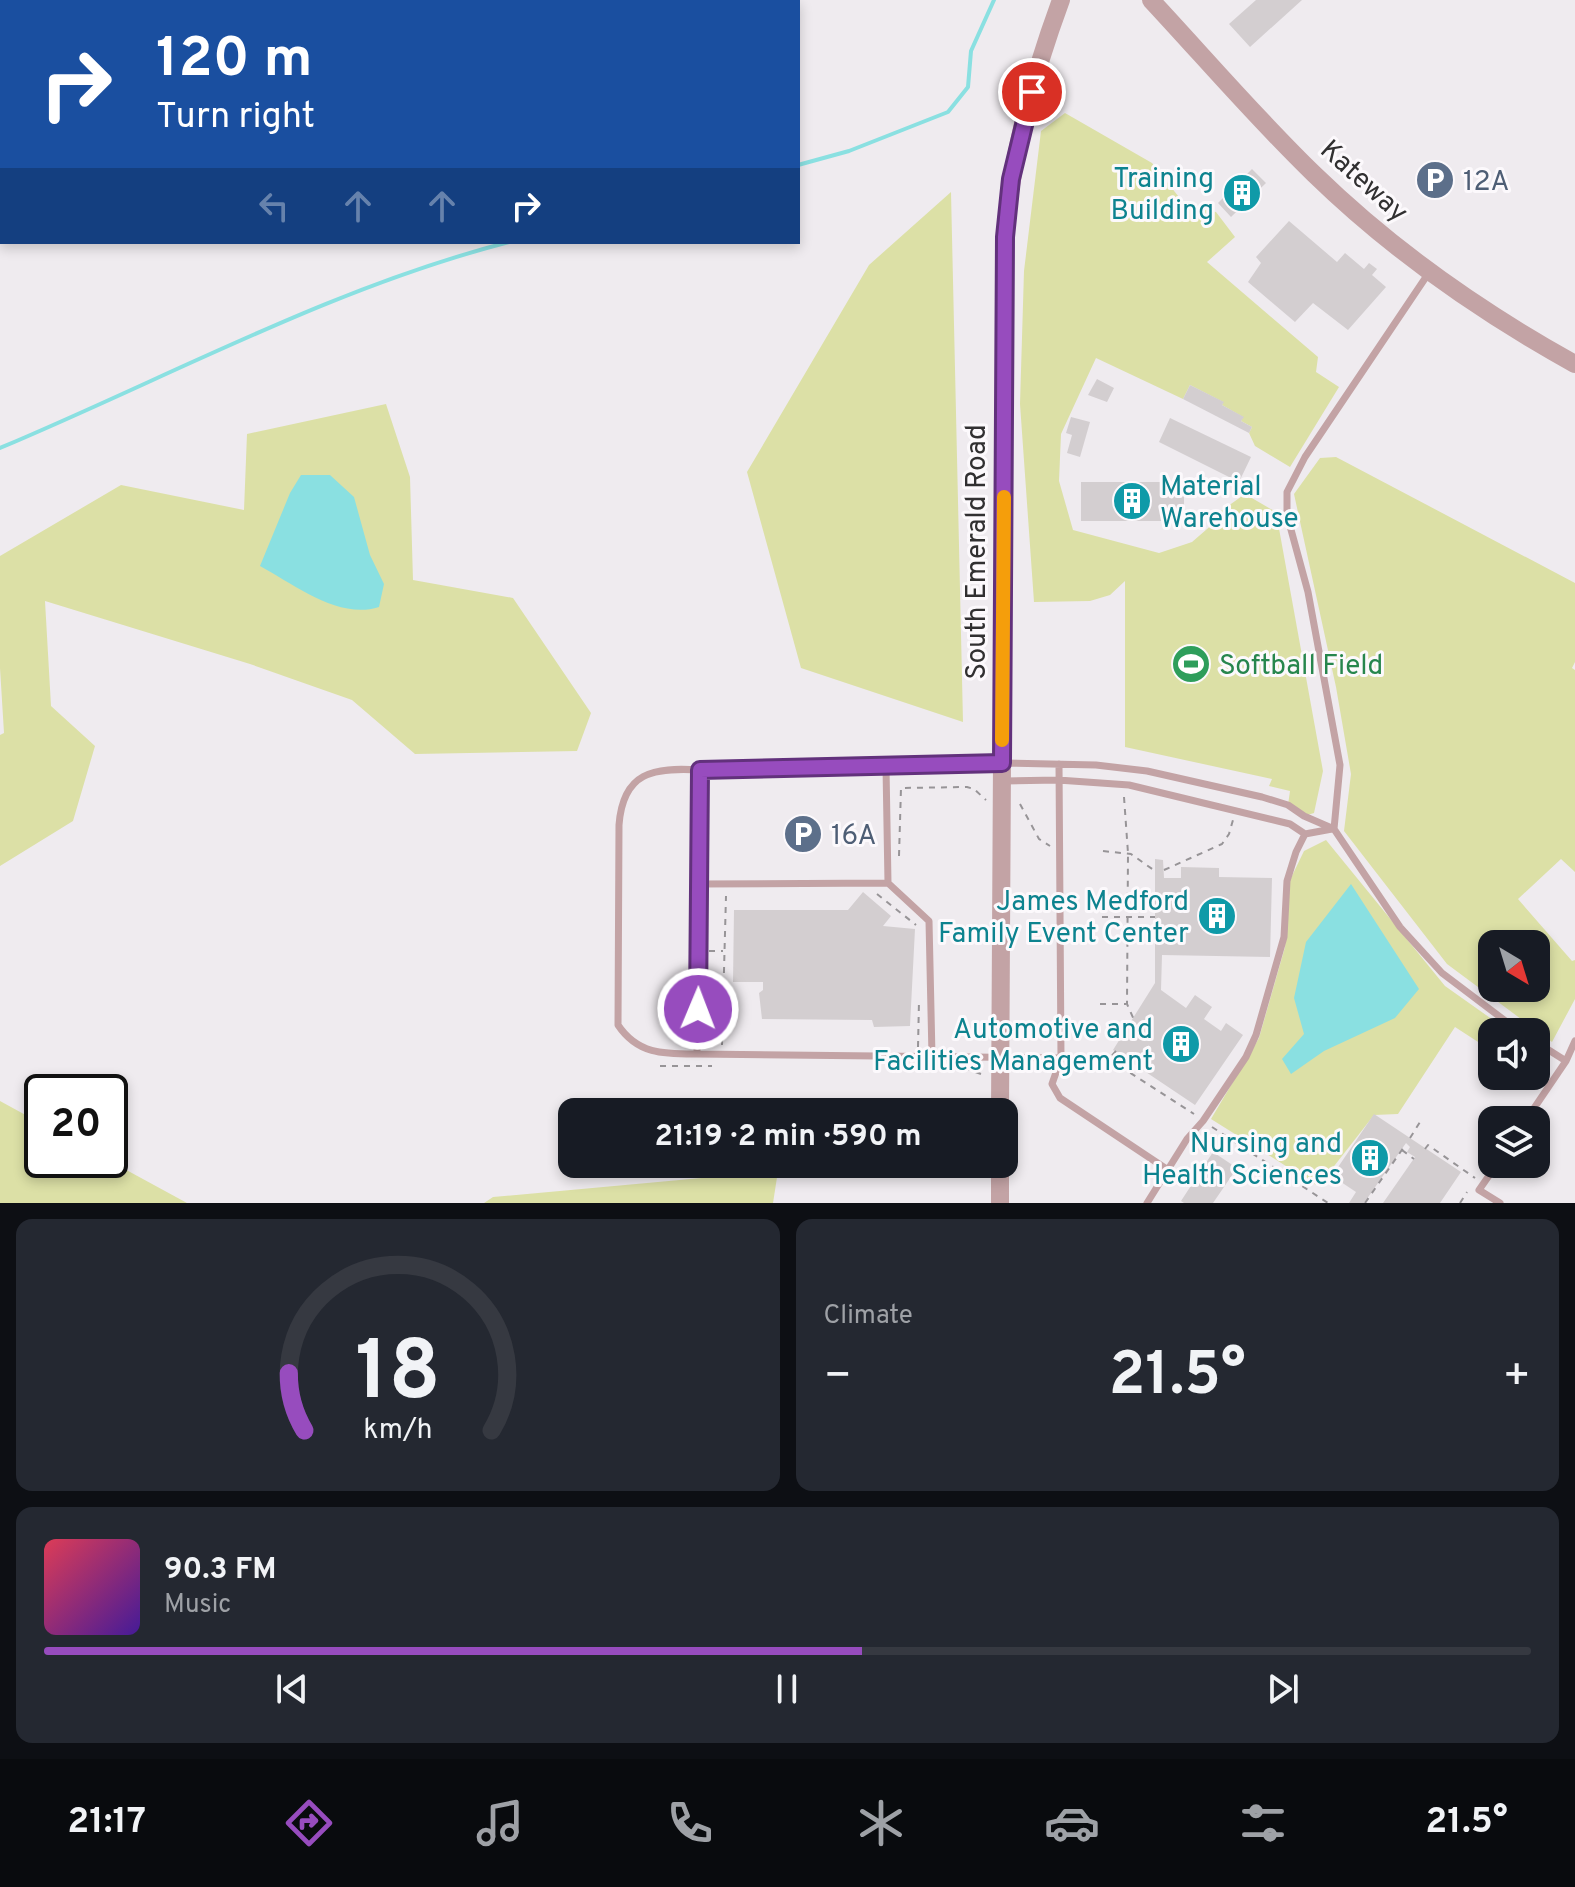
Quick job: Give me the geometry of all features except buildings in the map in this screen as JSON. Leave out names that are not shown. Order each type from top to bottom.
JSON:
[{"type":"street","name":"South Emerald Road","points":[[1000,1098],[1006,222],[1011,179],[1024,118],[1061,0]]},
{"type":"street","name":"Kateway","points":[[1151,0],[1314,174],[1369,224],[1430,272],[1497,318],[1575,364]]},
{"type":"street","points":[[1000,1178],[1000,1203]]},
{"type":"lane","points":[[1334,829],[1340,765],[1308,592],[1287,515],[1287,492],[1305,457],[1430,272]]},
{"type":"lane","points":[[1059,764],[1061,1058],[1052,1084],[1060,1098],[1168,1170]]},
{"type":"lane","points":[[1002,772],[1059,764],[1096,765],[1147,771],[1288,805],[1334,829],[1400,927],[1442,973],[1501,1018]]},
{"type":"lane","points":[[886,767],[888,883]]},
{"type":"lane","points":[[1061,1058],[722,1055],[645,1050],[627,1038],[618,1025],[620,808],[629,787],[637,778],[658,771],[886,767],[1002,772],[1129,785],[1290,824],[1305,834],[1334,829]]},
{"type":"lane","points":[[697,1054],[700,770]]},
{"type":"lane","points":[[1147,1203],[1187,1139],[1203,1121],[1246,1057],[1256,1035],[1284,937],[1287,881],[1305,834]]},
{"type":"lane","points":[[699,884],[888,883],[929,921],[932,1056]]},
{"type":"lane","points":[[1535,1106],[1566,1061],[1575,1041]]},
{"type":"lane","points":[[1550,1051],[1566,1061]]},
{"type":"lane","points":[[1487,1178],[1479,1190],[1500,1203]]},
{"type":"path","points":[[899,860],[901,788],[967,787],[974,789],[986,801],[1019,803],[1039,839],[1058,851]]},
{"type":"path","points":[[1124,796],[1128,853],[1127,1004],[1135,1022]]},
{"type":"path","points":[[1164,870],[1222,844],[1229,834],[1236,811]]},
{"type":"path","points":[[1103,851],[1128,853],[1155,871]]},
{"type":"path","points":[[873,891],[888,883]]},
{"type":"path","points":[[660,1066],[721,1066],[726,894]]},
{"type":"path","points":[[1102,917],[1155,917]]},
{"type":"path","points":[[698,951],[724,951]]},
{"type":"path","points":[[698,986],[723,986]]},
{"type":"path","points":[[1100,1004],[1127,1004]]},
{"type":"path","points":[[1116,1051],[1109,1059],[1328,1203]]},
{"type":"path","points":[[1410,1138],[1420,1122]]},
{"type":"path","points":[[1365,1203],[1406,1144]]},
{"type":"path","points":[[1425,1149],[1428,1145],[1476,1178]]},
{"type":"path","points":[[1402,1150],[1414,1159]]},
{"type":"green space","points":[[1065,113],[1152,163],[1186,206],[1216,212],[1235,237],[1207,262],[1318,357],[1316,372],[1339,387],[1290,467],[1255,446],[1249,433],[1252,427],[1241,421],[1243,417],[1222,405],[1223,402],[1190,385],[1183,399],[1096,358],[1061,434],[1059,481],[1073,530],[1159,553],[1192,542],[1214,523],[1221,511],[1245,494],[1276,512],[1323,771],[1314,813],[1304,816],[1288,805],[1290,791],[1269,786],[1272,779],[1125,747],[1125,581],[1110,595],[1090,601],[1034,602],[1020,404],[1024,271],[1041,131]]},
{"type":"green space","points":[[951,192],[963,722],[801,668],[747,472],[869,265]]},
{"type":"green space","points":[[386,404],[410,477],[413,580],[513,598],[591,713],[577,751],[415,754],[352,700],[250,664],[45,601],[51,706],[95,746],[73,821],[0,866],[0,735],[4,733],[0,668],[0,556],[121,485],[244,510],[247,434]]},
{"type":"green space","points":[[1336,457],[1575,583],[1575,662],[1572,668],[1575,670],[1575,872],[1561,859],[1518,899],[1545,930],[1478,930],[1478,987],[1447,964],[1344,831],[1351,774],[1336,687],[1294,494],[1320,458]]},
{"type":"green space","points":[[1326,840],[1445,986],[1490,1018],[1478,1018],[1478,1042],[1455,1027],[1398,1114],[1374,1115],[1316,1185],[1211,1119],[1259,1038],[1285,947],[1290,880],[1304,851]]},
{"type":"green space","points":[[1550,936],[1572,961],[1575,960],[1575,999],[1552,1042],[1550,1018],[1520,1018],[1498,1002],[1550,1002]]},
{"type":"green space","points":[[0,1101],[24,1114],[24,1178],[128,1178],[128,1171],[187,1203],[0,1203]]},
{"type":"green space","points":[[701,1178],[777,1178],[773,1203],[484,1203],[493,1197]]},
{"type":"water","points":[[301,475],[330,475],[354,497],[370,555],[384,584],[379,607],[364,610],[333,605],[260,566],[290,493]]},
{"type":"water","points":[[1351,884],[1419,989],[1395,1018],[1324,1051],[1291,1074],[1282,1059],[1304,1034],[1294,998],[1306,942]]},
{"type":"waterway","points":[[800,164],[849,151],[948,112],[968,87],[971,51],[994,0]]},
{"type":"waterway","points":[[0,448],[314,309],[443,261],[502,244]]},
{"type":"slow traffic","points":[[1002,740],[1004,497]]},
{"type":"place","name":"12A","points":[[1435,180]]},
{"type":"place","name":"Training Building","points":[[1242,193]]},
{"type":"place","name":"Material Warehouse","points":[[1132,501]]},
{"type":"place","name":"Softball Field","points":[[1191,664]]},
{"type":"place","name":"16A","points":[[803,834]]},
{"type":"place","name":"James Medford Family Event Center","points":[[1217,916]]},
{"type":"place","name":"Automotive and Facilities Management","points":[[1181,1044]]},
{"type":"place","name":"Nursing and Health Sciences","points":[[1370,1158]]},
{"type":"route","points":[[698,1009],[700,770],[1002,763],[1005,237],[1011,179],[1032,92]]}]
